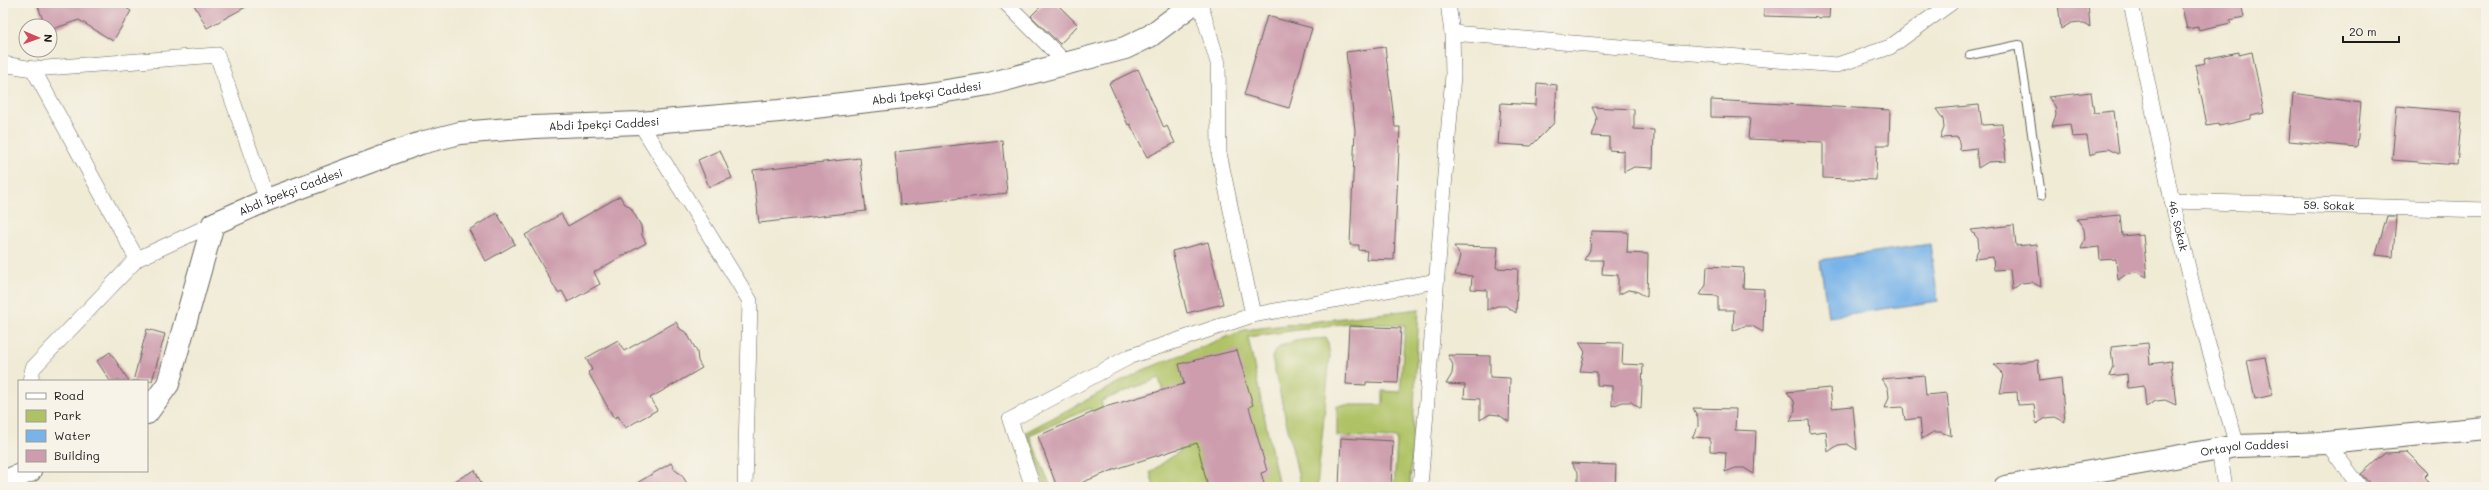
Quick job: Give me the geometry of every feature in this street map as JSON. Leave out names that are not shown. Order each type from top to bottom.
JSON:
[{"type":"street","points":[[1006,3],[1068,65]]},
{"type":"street","name":"Abdi İpekçi Caddesi","points":[[213,224],[267,200],[422,143],[460,133],[534,127],[640,123],[922,95],[989,84],[1068,65],[1125,48],[1150,36],[1194,3]]},
{"type":"street","points":[[1200,3],[1218,63],[1219,153],[1253,315]]},
{"type":"street","points":[[1420,487],[1453,75],[1452,33],[1448,3]]},
{"type":"street","points":[[1452,33],[1837,66],[1890,47],[1951,3]]},
{"type":"street","name":"46. Sokak","points":[[2131,3],[2172,201],[2199,313],[2228,448],[2226,487]]},
{"type":"street","points":[[3,64],[33,69],[217,55],[267,200]]},
{"type":"street","points":[[33,69],[137,259]]},
{"type":"street","points":[[640,123],[750,301],[745,487]]},
{"type":"street","name":"59. Sokak","points":[[2172,201],[2486,210]]},
{"type":"street","points":[[30,380],[34,368],[137,259],[213,224]]},
{"type":"street","points":[[148,412],[168,384],[213,224]]},
{"type":"street","points":[[1033,487],[1010,420],[1131,356],[1253,315],[1436,281]]},
{"type":"street","name":"Ortayol Caddesi","points":[[2005,487],[2228,448],[2327,443],[2486,428]]},
{"type":"street","points":[[2327,443],[2360,487]]},
{"type":"lane","points":[[1970,55],[2020,45],[2041,195]]},
{"type":"green space","points":[[1419,309],[1410,487],[1394,487],[1397,438],[1337,436],[1337,405],[1383,405],[1383,391],[1400,392],[1405,325],[1348,323],[1248,337],[1279,487],[1154,487],[1150,472],[1180,451],[1159,378],[1101,401],[1118,466],[1112,469],[1091,408],[1029,435],[1051,487],[1046,487],[1024,433],[1143,370],[1244,330]]},
{"type":"green space","points":[[1327,338],[1330,356],[1317,487],[1301,487],[1272,358],[1275,351],[1287,343]]},
{"type":"water","points":[[1930,244],[1938,301],[1828,317],[1820,260]]},
{"type":"building","points":[[37,3],[118,3],[131,11],[113,41],[79,20],[58,27],[58,18],[42,18]]},
{"type":"building","points":[[193,3],[253,3],[207,28]]},
{"type":"building","points":[[1044,3],[1056,3],[1078,25],[1060,44],[1031,16]]},
{"type":"building","points":[[1764,3],[1830,3],[1829,18],[1764,16]]},
{"type":"building","points":[[2058,3],[2088,3],[2090,27],[2080,22],[2071,23],[2061,29]]},
{"type":"building","points":[[2181,3],[2241,3],[2244,17],[2230,20],[2231,23],[2198,30],[2198,27],[2187,29]]},
{"type":"building","points":[[1267,16],[1312,28],[1289,108],[1244,95]]},
{"type":"building","points":[[1385,47],[1395,127],[1400,127],[1394,260],[1366,259],[1367,251],[1359,250],[1359,245],[1350,245],[1355,130],[1346,52]]},
{"type":"building","points":[[2239,52],[2239,55],[2252,52],[2264,113],[2251,116],[2251,119],[2219,126],[2218,123],[2207,125],[2195,65],[2205,63],[2204,59]]},
{"type":"building","points":[[1138,69],[1164,128],[1167,126],[1175,143],[1147,157],[1130,124],[1128,125],[1109,83]]},
{"type":"building","points":[[1537,83],[1557,85],[1554,123],[1531,146],[1498,144],[1501,103],[1536,105]]},
{"type":"building","points":[[2091,92],[2094,113],[2114,111],[2119,154],[2108,149],[2100,150],[2090,156],[2087,136],[2072,137],[2070,124],[2052,126],[2056,115],[2055,106],[2048,97]]},
{"type":"building","points":[[2293,93],[2361,103],[2357,147],[2289,141]]},
{"type":"building","points":[[1711,100],[1890,110],[1889,145],[1877,145],[1876,180],[1823,178],[1823,142],[1748,139],[1750,118],[1711,117]]},
{"type":"building","points":[[1979,105],[1982,125],[2002,124],[2006,161],[1988,162],[1978,168],[1976,148],[1960,150],[1958,137],[1940,138],[1944,128],[1943,119],[1936,109]]},
{"type":"building","points":[[2397,106],[2462,112],[2457,165],[2392,160]]},
{"type":"building","points":[[1592,107],[1634,109],[1634,129],[1654,130],[1653,168],[1634,167],[1624,172],[1624,151],[1609,150],[1609,137],[1592,136],[1597,118]]},
{"type":"building","points":[[1002,140],[1007,193],[900,205],[895,152]]},
{"type":"building","points":[[720,150],[732,178],[709,187],[698,160]]},
{"type":"building","points":[[860,158],[866,211],[759,223],[753,170]]},
{"type":"building","points":[[620,196],[624,203],[631,208],[641,226],[642,235],[646,243],[594,272],[600,284],[568,302],[562,291],[558,293],[525,235],[561,214],[568,226]]},
{"type":"building","points":[[497,213],[515,244],[486,261],[469,230]]},
{"type":"building","points":[[2120,215],[2122,236],[2143,234],[2147,277],[2137,272],[2128,273],[2118,280],[2116,259],[2100,260],[2099,247],[2081,249],[2085,238],[2084,229],[2077,219]]},
{"type":"building","points":[[2387,216],[2396,216],[2393,257],[2376,255]]},
{"type":"building","points":[[2014,225],[2016,246],[2037,244],[2041,287],[2031,282],[2021,283],[2012,290],[2010,269],[1994,270],[1993,257],[1974,259],[1979,248],[1978,239],[1971,230]]},
{"type":"building","points":[[1591,231],[1628,232],[1627,253],[1648,254],[1647,297],[1636,291],[1628,290],[1618,295],[1618,275],[1602,274],[1603,260],[1584,260],[1590,250]]},
{"type":"building","points":[[1208,242],[1223,304],[1187,313],[1172,251]]},
{"type":"building","points":[[1454,246],[1498,247],[1496,268],[1518,269],[1516,313],[1506,306],[1497,306],[1487,310],[1487,290],[1471,289],[1472,276],[1455,275],[1460,256]]},
{"type":"building","points":[[1707,266],[1744,268],[1743,288],[1764,289],[1763,332],[1752,326],[1744,326],[1733,331],[1734,310],[1718,310],[1718,296],[1700,295],[1706,285]]},
{"type":"building","points":[[676,322],[680,329],[687,333],[697,352],[698,361],[702,368],[650,398],[657,410],[625,428],[618,416],[614,418],[588,372],[592,370],[586,358],[618,340],[624,351]]},
{"type":"building","points":[[1349,326],[1401,328],[1398,383],[1366,382],[1366,385],[1346,384]]},
{"type":"building","points":[[147,329],[165,334],[152,381],[133,380]]},
{"type":"building","points":[[1579,342],[1623,343],[1622,364],[1643,365],[1641,409],[1631,402],[1623,402],[1612,406],[1612,386],[1597,385],[1597,372],[1580,371],[1585,352]]},
{"type":"building","points":[[2148,343],[2150,364],[2171,361],[2176,405],[2165,400],[2156,401],[2146,407],[2144,386],[2128,388],[2127,374],[2109,376],[2113,366],[2111,347]]},
{"type":"building","points":[[1237,350],[1253,405],[1249,407],[1267,471],[1261,473],[1265,487],[1208,487],[1197,443],[1121,467],[1083,482],[1085,487],[1057,487],[1038,436],[1105,407],[1184,384],[1179,364]]},
{"type":"building","points":[[110,352],[128,380],[109,380],[97,361]]},
{"type":"building","points":[[1448,355],[1490,356],[1490,377],[1510,378],[1509,422],[1499,415],[1490,414],[1480,420],[1480,399],[1464,398],[1465,385],[1446,384],[1452,374],[1453,365]]},
{"type":"building","points":[[2265,357],[2273,395],[2255,399],[2247,360]]},
{"type":"building","points":[[2038,360],[2040,381],[2061,378],[2065,422],[2055,417],[2046,418],[2036,424],[2034,404],[2018,405],[2017,392],[2000,393],[2004,375],[1994,365]]},
{"type":"building","points":[[1924,375],[1926,395],[1947,393],[1951,436],[1941,432],[1933,432],[1922,439],[1920,418],[1905,420],[1903,407],[1885,408],[1889,397],[1888,388],[1881,379]]},
{"type":"building","points":[[1830,388],[1832,408],[1853,406],[1857,450],[1847,444],[1838,445],[1828,452],[1826,431],[1810,433],[1809,420],[1790,421],[1795,410],[1794,401],[1787,392]]},
{"type":"building","points":[[1693,408],[1736,409],[1735,430],[1756,431],[1754,474],[1744,468],[1736,468],[1725,472],[1726,452],[1710,451],[1710,438],[1692,437],[1698,427],[1698,418]]},
{"type":"building","points":[[1341,438],[1393,441],[1391,487],[1339,487]]},
{"type":"building","points":[[2407,452],[2428,473],[2424,477],[2432,487],[2373,487],[2361,474],[2385,453]]},
{"type":"building","points":[[671,463],[675,470],[682,475],[689,487],[630,487]]},
{"type":"building","points":[[1571,463],[1616,465],[1615,487],[1578,487],[1578,473]]},
{"type":"building","points":[[475,470],[483,487],[443,487]]}]
